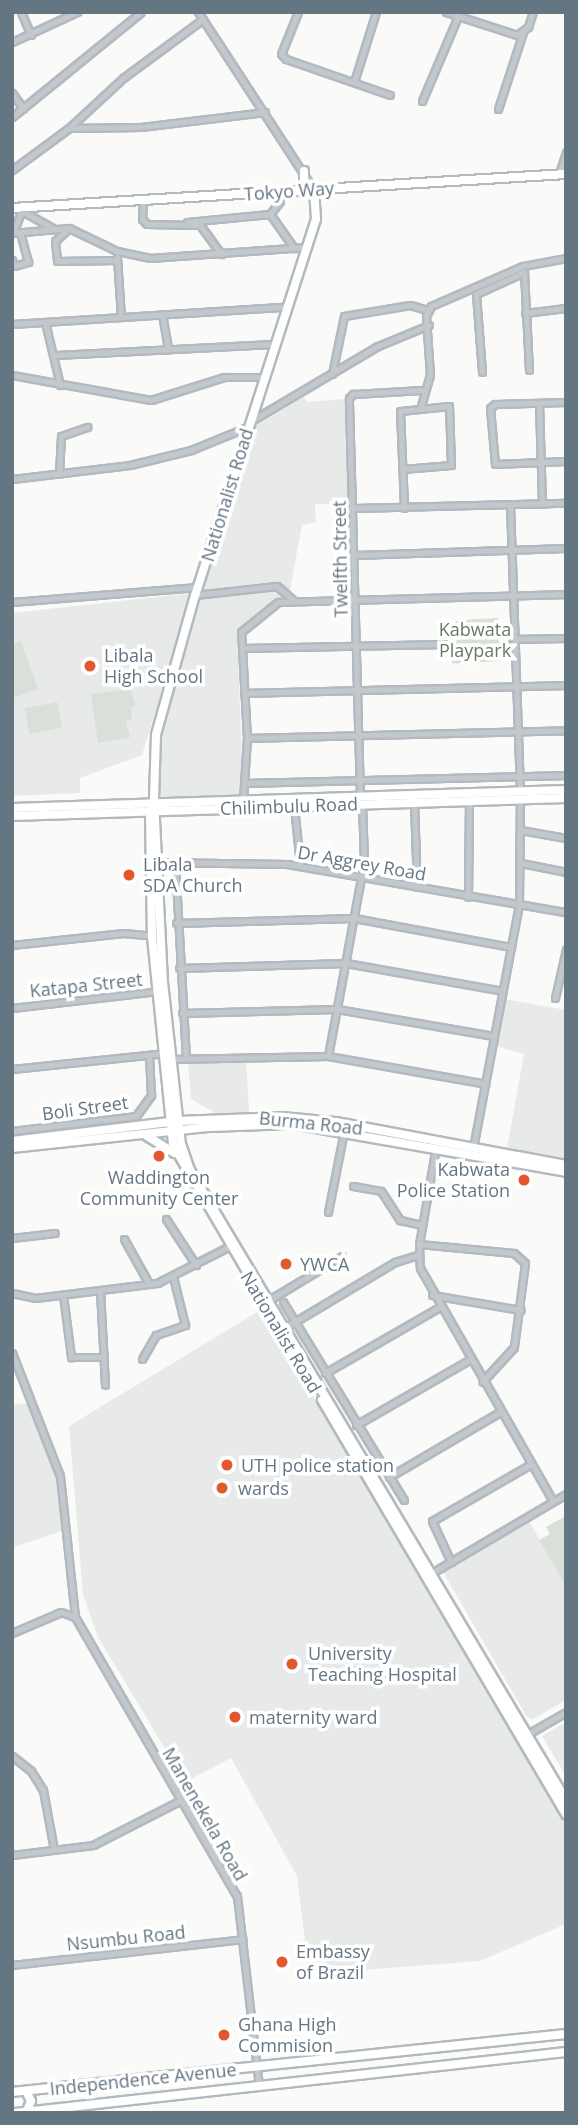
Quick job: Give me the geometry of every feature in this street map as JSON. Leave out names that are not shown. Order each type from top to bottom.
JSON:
[{"type":"main road","points":[[304,171],[304,185],[317,207],[330,189]]},
{"type":"main road","name":"Tokyo Way","points":[[12,208],[562,174]]},
{"type":"main road","name":"Nationalist Road","points":[[154,793],[160,716],[196,591],[317,207]]},
{"type":"main road","name":"Chilimbulu Road","points":[[12,808],[294,806],[361,800],[469,801],[566,790]]},
{"type":"main road","points":[[154,793],[154,808]]},
{"type":"main road","points":[[154,793],[154,828]]},
{"type":"main road","name":"Chilimbulu Road","points":[[12,816],[243,800],[520,796],[566,798]]},
{"type":"main road","name":"Nationalist Road","points":[[154,808],[156,937],[160,991],[174,1121],[181,1157],[524,1736],[566,1814]]},
{"type":"main road","points":[[150,1124],[172,1104],[192,1120]]},
{"type":"main road","name":"Burma Road","points":[[12,1141],[174,1121],[282,1117],[566,1172]]},
{"type":"main road","name":"Burma Road","points":[[12,1148],[200,1129],[292,1124],[436,1145]]},
{"type":"main road","points":[[141,1136],[162,1142],[181,1157],[187,1138],[200,1129]]},
{"type":"main road","name":"Burma Road","points":[[472,1152],[566,1165]]},
{"type":"main road","name":"Nationalist Road","points":[[232,1245],[286,1327],[429,1575]]},
{"type":"main road","name":"Nationalist Road","points":[[524,1736],[566,1800]]},
{"type":"main road","name":"Independence Avenue","points":[[12,2092],[566,2034]]},
{"type":"main road","points":[[457,2047],[460,2064]]},
{"type":"main road","name":"Independence Avenue","points":[[15,2113],[566,2052]]},
{"type":"main road","points":[[31,2090],[32,2111]]},
{"type":"street","points":[[21,12],[32,35]]},
{"type":"street","points":[[12,43],[77,12]]},
{"type":"street","points":[[12,117],[141,12]]},
{"type":"street","points":[[198,12],[304,171],[307,190]]},
{"type":"street","points":[[298,12],[281,54],[390,95]]},
{"type":"street","points":[[354,82],[376,12]]},
{"type":"street","points":[[446,12],[511,35],[523,33]]},
{"type":"street","points":[[498,109],[523,33],[534,12]]},
{"type":"street","points":[[422,101],[458,16]]},
{"type":"street","points":[[12,170],[69,128],[122,78],[203,19]]},
{"type":"street","points":[[12,93],[23,108]]},
{"type":"street","points":[[69,128],[141,127],[265,112]]},
{"type":"street","points":[[562,174],[566,152]]},
{"type":"street","points":[[143,201],[142,219],[147,223],[187,222],[270,214],[279,201],[279,192]]},
{"type":"street","points":[[12,260],[14,266],[28,262],[15,233],[22,209],[54,229]]},
{"type":"street","points":[[270,214],[294,248]]},
{"type":"street","points":[[187,222],[200,225],[221,254]]},
{"type":"street","points":[[15,233],[69,229],[117,251],[150,258],[306,247]]},
{"type":"street","points":[[69,229],[55,241],[57,261],[117,260]]},
{"type":"street","points":[[117,251],[121,317]]},
{"type":"street","points":[[332,374],[344,316],[410,305],[428,310],[495,277],[566,258]]},
{"type":"street","points":[[482,372],[476,294],[544,262]]},
{"type":"street","points":[[524,272],[529,370]]},
{"type":"street","points":[[12,324],[284,307]]},
{"type":"street","points":[[525,313],[566,308]]},
{"type":"street","points":[[421,406],[423,390],[430,375],[428,310]]},
{"type":"street","points":[[162,314],[168,349]]},
{"type":"street","points":[[45,322],[55,355],[60,386]]},
{"type":"street","points":[[12,479],[130,465],[191,450],[248,425],[384,343],[429,325]]},
{"type":"street","points":[[55,355],[273,344]]},
{"type":"street","points":[[12,375],[60,386],[151,400],[223,377],[263,377]]},
{"type":"street","name":"Twelfth Street","points":[[328,1056],[361,877],[350,395],[423,390]]},
{"type":"street","points":[[566,402],[490,408],[495,464],[566,461]]},
{"type":"street","points":[[538,403],[542,504]]},
{"type":"street","points":[[403,468],[451,465],[451,409],[421,406],[400,411],[404,508]]},
{"type":"street","points":[[60,474],[61,436],[87,427]]},
{"type":"street","points":[[354,509],[566,503]]},
{"type":"street","points":[[472,1152],[519,904],[521,776],[512,639],[510,505]]},
{"type":"street","points":[[355,555],[566,548]]},
{"type":"street","points":[[12,602],[277,586],[293,600]]},
{"type":"street","points":[[243,800],[247,738],[242,648],[244,629],[278,602],[566,594]]},
{"type":"street","points":[[512,639],[566,638]]},
{"type":"street","points":[[242,648],[446,644]]},
{"type":"street","points":[[244,693],[566,685]]},
{"type":"street","points":[[247,738],[566,730]]},
{"type":"street","points":[[246,783],[566,775]]},
{"type":"street","points":[[468,897],[469,801]]},
{"type":"street","points":[[414,802],[416,887]]},
{"type":"street","points":[[294,806],[300,865]]},
{"type":"street","points":[[520,830],[566,838]]},
{"type":"street","name":"Dr Aggrey Road","points":[[155,862],[300,865],[468,897],[566,912]]},
{"type":"street","points":[[175,862],[176,923],[186,1058]]},
{"type":"street","points":[[521,863],[566,872]]},
{"type":"street","points":[[176,923],[354,918],[511,947]]},
{"type":"street","points":[[12,945],[123,933],[156,937]]},
{"type":"street","points":[[555,998],[566,948]]},
{"type":"street","points":[[179,968],[346,963],[503,991]]},
{"type":"street","points":[[558,982],[566,983]]},
{"type":"street","name":"Katapa Street","points":[[12,1008],[160,991]]},
{"type":"street","points":[[183,1013],[337,1009],[494,1036]]},
{"type":"street","points":[[12,1069],[149,1055],[186,1058],[328,1056],[486,1083]]},
{"type":"street","name":"Boli Street","points":[[12,1131],[136,1116],[152,1095],[149,1055]]},
{"type":"street","points":[[328,1212],[344,1131]]},
{"type":"street","points":[[436,1145],[418,1255],[432,1294],[468,1360],[553,1501]]},
{"type":"street","points":[[353,1186],[381,1191],[400,1220],[422,1225]]},
{"type":"street","points":[[166,1219],[196,1265]]},
{"type":"street","points":[[12,1238],[55,1233]]},
{"type":"street","points":[[124,1239],[149,1284]]},
{"type":"street","points":[[419,1244],[522,1258],[521,1310],[510,1356],[482,1382]]},
{"type":"street","points":[[12,1293],[34,1298],[149,1284],[173,1277],[232,1245]]},
{"type":"street","points":[[286,1327],[395,1262],[418,1255]]},
{"type":"street","points":[[269,1300],[342,1256]]},
{"type":"street","points":[[142,1359],[156,1335],[185,1325],[173,1277]]},
{"type":"street","points":[[100,1290],[106,1385]]},
{"type":"street","points":[[432,1294],[521,1310]]},
{"type":"street","points":[[62,1295],[71,1357],[103,1357]]},
{"type":"street","points":[[284,1302],[356,1425],[404,1500]]},
{"type":"street","points":[[325,1373],[440,1307]]},
{"type":"street","points":[[12,1353],[60,1476],[75,1616],[61,1612],[12,1633]]},
{"type":"street","points":[[356,1425],[468,1360]]},
{"type":"street","points":[[389,1477],[500,1412]]},
{"type":"street","points":[[451,1562],[432,1521],[531,1464]]},
{"type":"street","points":[[429,1575],[566,1494]]},
{"type":"street","name":"Manenekela Road","points":[[75,1616],[233,1888],[243,1939],[259,2086]]},
{"type":"street","points":[[524,1736],[566,1712]]},
{"type":"street","points":[[12,1756],[31,1771],[43,1790],[54,1850]]},
{"type":"street","points":[[12,1855],[103,1841],[181,1800]]},
{"type":"street","name":"Nsumbu Road","points":[[12,1965],[243,1939]]},
{"type":"shaded area","points":[[304,397],[307,402],[345,399],[351,504],[315,504],[316,522],[302,525],[290,590],[237,632],[243,782],[240,796],[158,800],[155,762],[160,719],[256,426]]},
{"type":"shaded area","name":"Libala High School","points":[[192,593],[142,755],[80,778],[80,793],[12,796],[12,613]]},
{"type":"shaded area","points":[[503,999],[566,1010],[566,1160],[507,1148],[524,1054],[496,1046]]},
{"type":"shaded area","points":[[246,1060],[249,1112],[217,1114],[191,1099],[188,1064]]},
{"type":"shaded area","name":"University Teaching Hospital","points":[[262,1309],[566,1826],[566,1924],[480,1961],[309,1974],[297,1876],[231,1758],[185,1782],[98,1637],[83,1595],[69,1426]]},
{"type":"shaded area","points":[[29,1403],[56,1471],[64,1530],[12,1548],[12,1405]]},
{"type":"shaded area","points":[[528,1519],[566,1586],[566,1700],[533,1719],[527,1717],[443,1572]]},
{"type":"shaded area","points":[[566,1722],[566,1776],[542,1736]]},
{"type":"green space","name":"Kabwata Playpark","points":[[498,618],[500,661],[452,663],[450,621]]},
{"type":"green space","points":[[21,641],[38,689],[12,698],[12,644]]},
{"type":"green space","points":[[131,689],[135,705],[131,708],[132,718],[126,721],[130,737],[98,743],[91,694]]},
{"type":"green space","points":[[57,702],[62,728],[30,734],[25,708]]},
{"type":"green space","points":[[566,1516],[566,1586],[539,1540],[550,1534],[546,1527]]},
{"type":"place","name":"Libala High School","points":[[90,666]]},
{"type":"place","name":"Libala SDA Church","points":[[129,875]]},
{"type":"place","name":"Waddington Community Center","points":[[159,1156]]},
{"type":"place","name":"Kabwata Police Station","points":[[524,1180]]},
{"type":"place","name":"YWCA","points":[[286,1264]]},
{"type":"place","name":"UTH police station","points":[[227,1465]]},
{"type":"place","name":"wards","points":[[222,1488]]},
{"type":"place","name":"University Teaching Hospital","points":[[292,1664]]},
{"type":"place","name":"maternity ward","points":[[235,1717]]},
{"type":"place","name":"Embassy of Brazil","points":[[282,1962]]},
{"type":"place","name":"Ghana High Commision","points":[[224,2035]]}]
